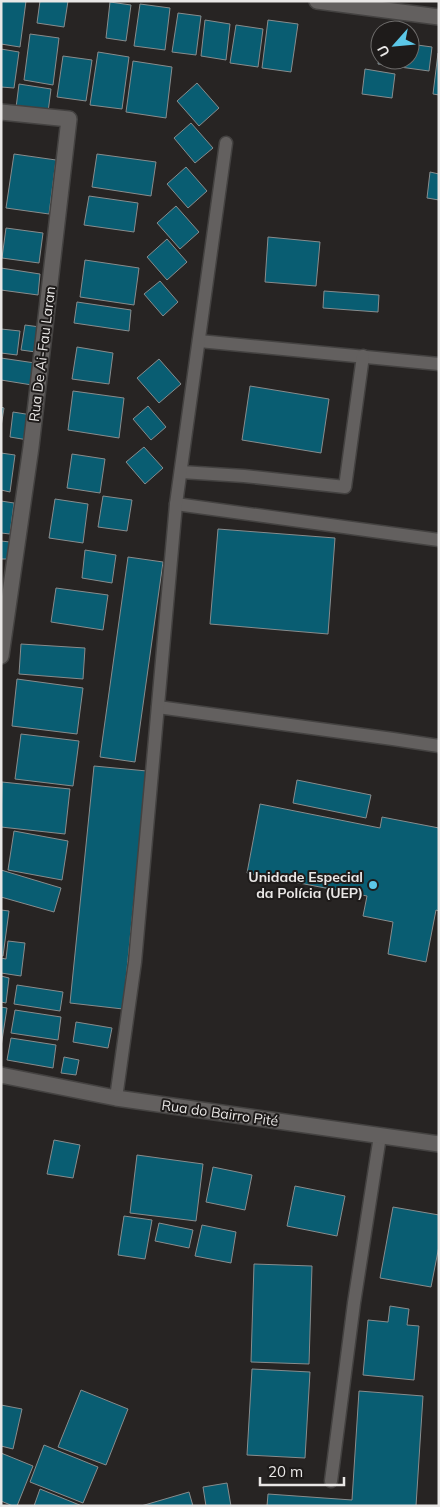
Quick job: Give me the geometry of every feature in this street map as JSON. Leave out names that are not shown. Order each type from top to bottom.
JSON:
[{"type":"street","points":[[317,1],[391,6],[439,17]]},
{"type":"street","name":"Rua De Ai-Fau Laran","points":[[1,112],[69,119],[31,448],[8,568],[1,656]]},
{"type":"street","name":"Rua do Bairro Pité","points":[[1,1075],[116,1098],[439,1144]]},
{"type":"lane","points":[[116,1098],[135,962],[176,504],[226,143]]},
{"type":"lane","points":[[199,340],[439,364]]},
{"type":"lane","points":[[181,472],[244,476],[345,487],[363,356]]},
{"type":"lane","points":[[176,504],[439,540]]},
{"type":"lane","points":[[158,706],[439,746]]},
{"type":"lane","points":[[331,1481],[354,1303],[380,1136]]},
{"type":"building","points":[[1,1],[26,1],[20,47],[1,44]]},
{"type":"building","points":[[40,1],[68,1],[64,27],[37,23]]},
{"type":"building","points":[[110,2],[131,5],[126,41],[106,38]]},
{"type":"building","points":[[140,4],[170,8],[165,50],[134,46]]},
{"type":"building","points":[[178,13],[201,16],[196,55],[172,52]]},
{"type":"building","points":[[205,20],[230,24],[226,60],[201,56]]},
{"type":"building","points":[[268,20],[298,24],[291,72],[262,68]]},
{"type":"building","points":[[236,25],[263,29],[258,67],[230,63]]},
{"type":"building","points":[[30,34],[59,38],[53,85],[24,80]]},
{"type":"building","points":[[420,45],[432,47],[429,71],[420,70]]},
{"type":"building","points":[[1,49],[19,52],[14,88],[1,87]]},
{"type":"building","points":[[98,52],[129,57],[122,109],[90,105]]},
{"type":"building","points":[[439,53],[439,95],[433,94]]},
{"type":"building","points":[[63,56],[92,60],[86,101],[57,97]]},
{"type":"building","points":[[133,61],[172,67],[166,118],[126,112]]},
{"type":"building","points":[[365,69],[395,74],[392,98],[362,94]]},
{"type":"building","points":[[197,83],[219,108],[199,126],[177,101]]},
{"type":"building","points":[[19,84],[51,89],[48,112],[16,108]]},
{"type":"building","points":[[191,123],[213,148],[195,163],[174,138]]},
{"type":"building","points":[[14,154],[56,160],[49,214],[6,208]]},
{"type":"building","points":[[97,154],[156,162],[151,196],[92,187]]},
{"type":"building","points":[[186,167],[207,191],[188,208],[167,184]]},
{"type":"building","points":[[430,172],[439,174],[439,200],[427,198]]},
{"type":"building","points":[[89,196],[138,203],[134,232],[84,225]]},
{"type":"building","points":[[176,206],[199,232],[180,249],[157,223]]},
{"type":"building","points":[[6,228],[43,233],[39,263],[2,258]]},
{"type":"building","points":[[268,237],[320,242],[316,286],[265,282]]},
{"type":"building","points":[[167,239],[187,262],[167,280],[147,257]]},
{"type":"building","points":[[85,260],[139,268],[134,305],[80,297]]},
{"type":"building","points":[[1,268],[40,274],[38,295],[1,290]]},
{"type":"building","points":[[160,281],[178,302],[163,316],[144,294]]},
{"type":"building","points":[[324,291],[379,295],[378,312],[323,308]]},
{"type":"building","points":[[77,302],[131,310],[129,331],[74,323]]},
{"type":"building","points":[[25,325],[40,327],[36,352],[21,350]]},
{"type":"building","points":[[1,329],[20,331],[17,355],[1,353]]},
{"type":"building","points":[[77,347],[113,353],[109,384],[72,379]]},
{"type":"building","points":[[1,358],[35,363],[32,385],[1,380]]},
{"type":"building","points":[[159,359],[181,384],[159,403],[137,378]]},
{"type":"building","points":[[250,386],[329,399],[321,453],[242,440]]},
{"type":"building","points":[[73,391],[124,398],[119,438],[68,430]]},
{"type":"building","points":[[148,406],[166,427],[151,440],[133,419]]},
{"type":"building","points":[[1,407],[4,408],[1,427]]},
{"type":"building","points":[[13,412],[32,415],[28,440],[10,437]]},
{"type":"building","points":[[144,447],[163,468],[145,484],[126,462]]},
{"type":"building","points":[[1,453],[15,455],[10,492],[1,490]]},
{"type":"building","points":[[72,454],[105,459],[100,493],[67,488]]},
{"type":"building","points":[[103,496],[132,500],[127,531],[98,527]]},
{"type":"building","points":[[55,499],[88,504],[83,543],[49,538]]},
{"type":"building","points":[[1,501],[14,503],[10,534],[1,533]]},
{"type":"building","points":[[218,529],[335,538],[328,634],[210,624]]},
{"type":"building","points":[[1,541],[10,542],[7,559],[1,559]]},
{"type":"building","points":[[85,550],[116,555],[112,583],[82,578]]},
{"type":"building","points":[[128,557],[163,562],[135,762],[100,757]]},
{"type":"building","points":[[56,588],[108,595],[103,630],[51,622]]},
{"type":"building","points":[[21,644],[85,648],[83,679],[19,674]]},
{"type":"building","points":[[17,679],[83,688],[77,734],[12,726]]},
{"type":"building","points":[[21,734],[79,741],[73,786],[15,779]]},
{"type":"building","points":[[94,766],[147,771],[123,1009],[70,1003]]},
{"type":"building","points":[[297,780],[371,795],[366,818],[293,803]]},
{"type":"building","points":[[2,782],[70,789],[65,834],[1,827]]},
{"type":"building","name":"Unidade Especial da Polícia (UEP)","points":[[260,804],[380,828],[382,817],[439,828],[439,911],[436,910],[426,962],[388,954],[393,922],[363,916],[367,896],[247,873]]},
{"type":"building","points":[[14,831],[68,841],[62,880],[8,870]]},
{"type":"building","points":[[1,870],[61,888],[54,912],[1,897]]},
{"type":"building","points":[[1,910],[9,911],[3,956],[1,956]]},
{"type":"building","points":[[8,941],[25,943],[21,976],[1,973],[1,958],[6,959]]},
{"type":"building","points":[[1,976],[9,978],[6,1003],[1,1002]]},
{"type":"building","points":[[17,985],[63,992],[60,1011],[14,1004]]},
{"type":"building","points":[[1,1007],[7,1008],[1,1047]]},
{"type":"building","points":[[15,1010],[61,1017],[58,1040],[11,1033]]},
{"type":"building","points":[[76,1022],[112,1028],[108,1048],[73,1042]]},
{"type":"building","points":[[11,1038],[56,1045],[53,1068],[7,1060]]},
{"type":"building","points":[[64,1057],[79,1060],[76,1075],[61,1073]]},
{"type":"building","points":[[54,1140],[80,1145],[73,1178],[47,1174]]},
{"type":"building","points":[[137,1155],[203,1164],[196,1221],[130,1213]]},
{"type":"building","points":[[213,1167],[252,1175],[245,1210],[206,1202]]},
{"type":"building","points":[[295,1186],[345,1196],[337,1236],[287,1226]]},
{"type":"building","points":[[393,1207],[439,1215],[439,1246],[431,1287],[380,1278]]},
{"type":"building","points":[[124,1216],[152,1220],[145,1259],[118,1255]]},
{"type":"building","points":[[159,1223],[193,1230],[189,1248],[155,1241]]},
{"type":"building","points":[[202,1225],[236,1232],[231,1263],[195,1256]]},
{"type":"building","points":[[254,1264],[312,1266],[309,1364],[251,1362]]},
{"type":"building","points":[[390,1306],[409,1309],[407,1325],[419,1326],[414,1380],[363,1375],[368,1320],[388,1322]]},
{"type":"building","points":[[252,1369],[310,1372],[305,1458],[247,1455]]},
{"type":"building","points":[[81,1390],[128,1409],[106,1465],[58,1447]]},
{"type":"building","points":[[359,1391],[423,1396],[416,1506],[267,1506],[268,1494],[352,1500]]},
{"type":"building","points":[[1,1405],[22,1409],[13,1449],[1,1446]]},
{"type":"building","points":[[44,1445],[98,1467],[83,1503],[30,1482]]},
{"type":"building","points":[[1,1453],[33,1466],[17,1506],[1,1501]]},
{"type":"building","points":[[227,1483],[231,1506],[206,1506],[203,1487]]},
{"type":"building","points":[[40,1489],[82,1506],[34,1506]]},
{"type":"building","points":[[189,1492],[193,1506],[141,1506]]},
{"type":"place","name":"Unidade Especial da Polícia (UEP)","points":[[373,885]]}]
